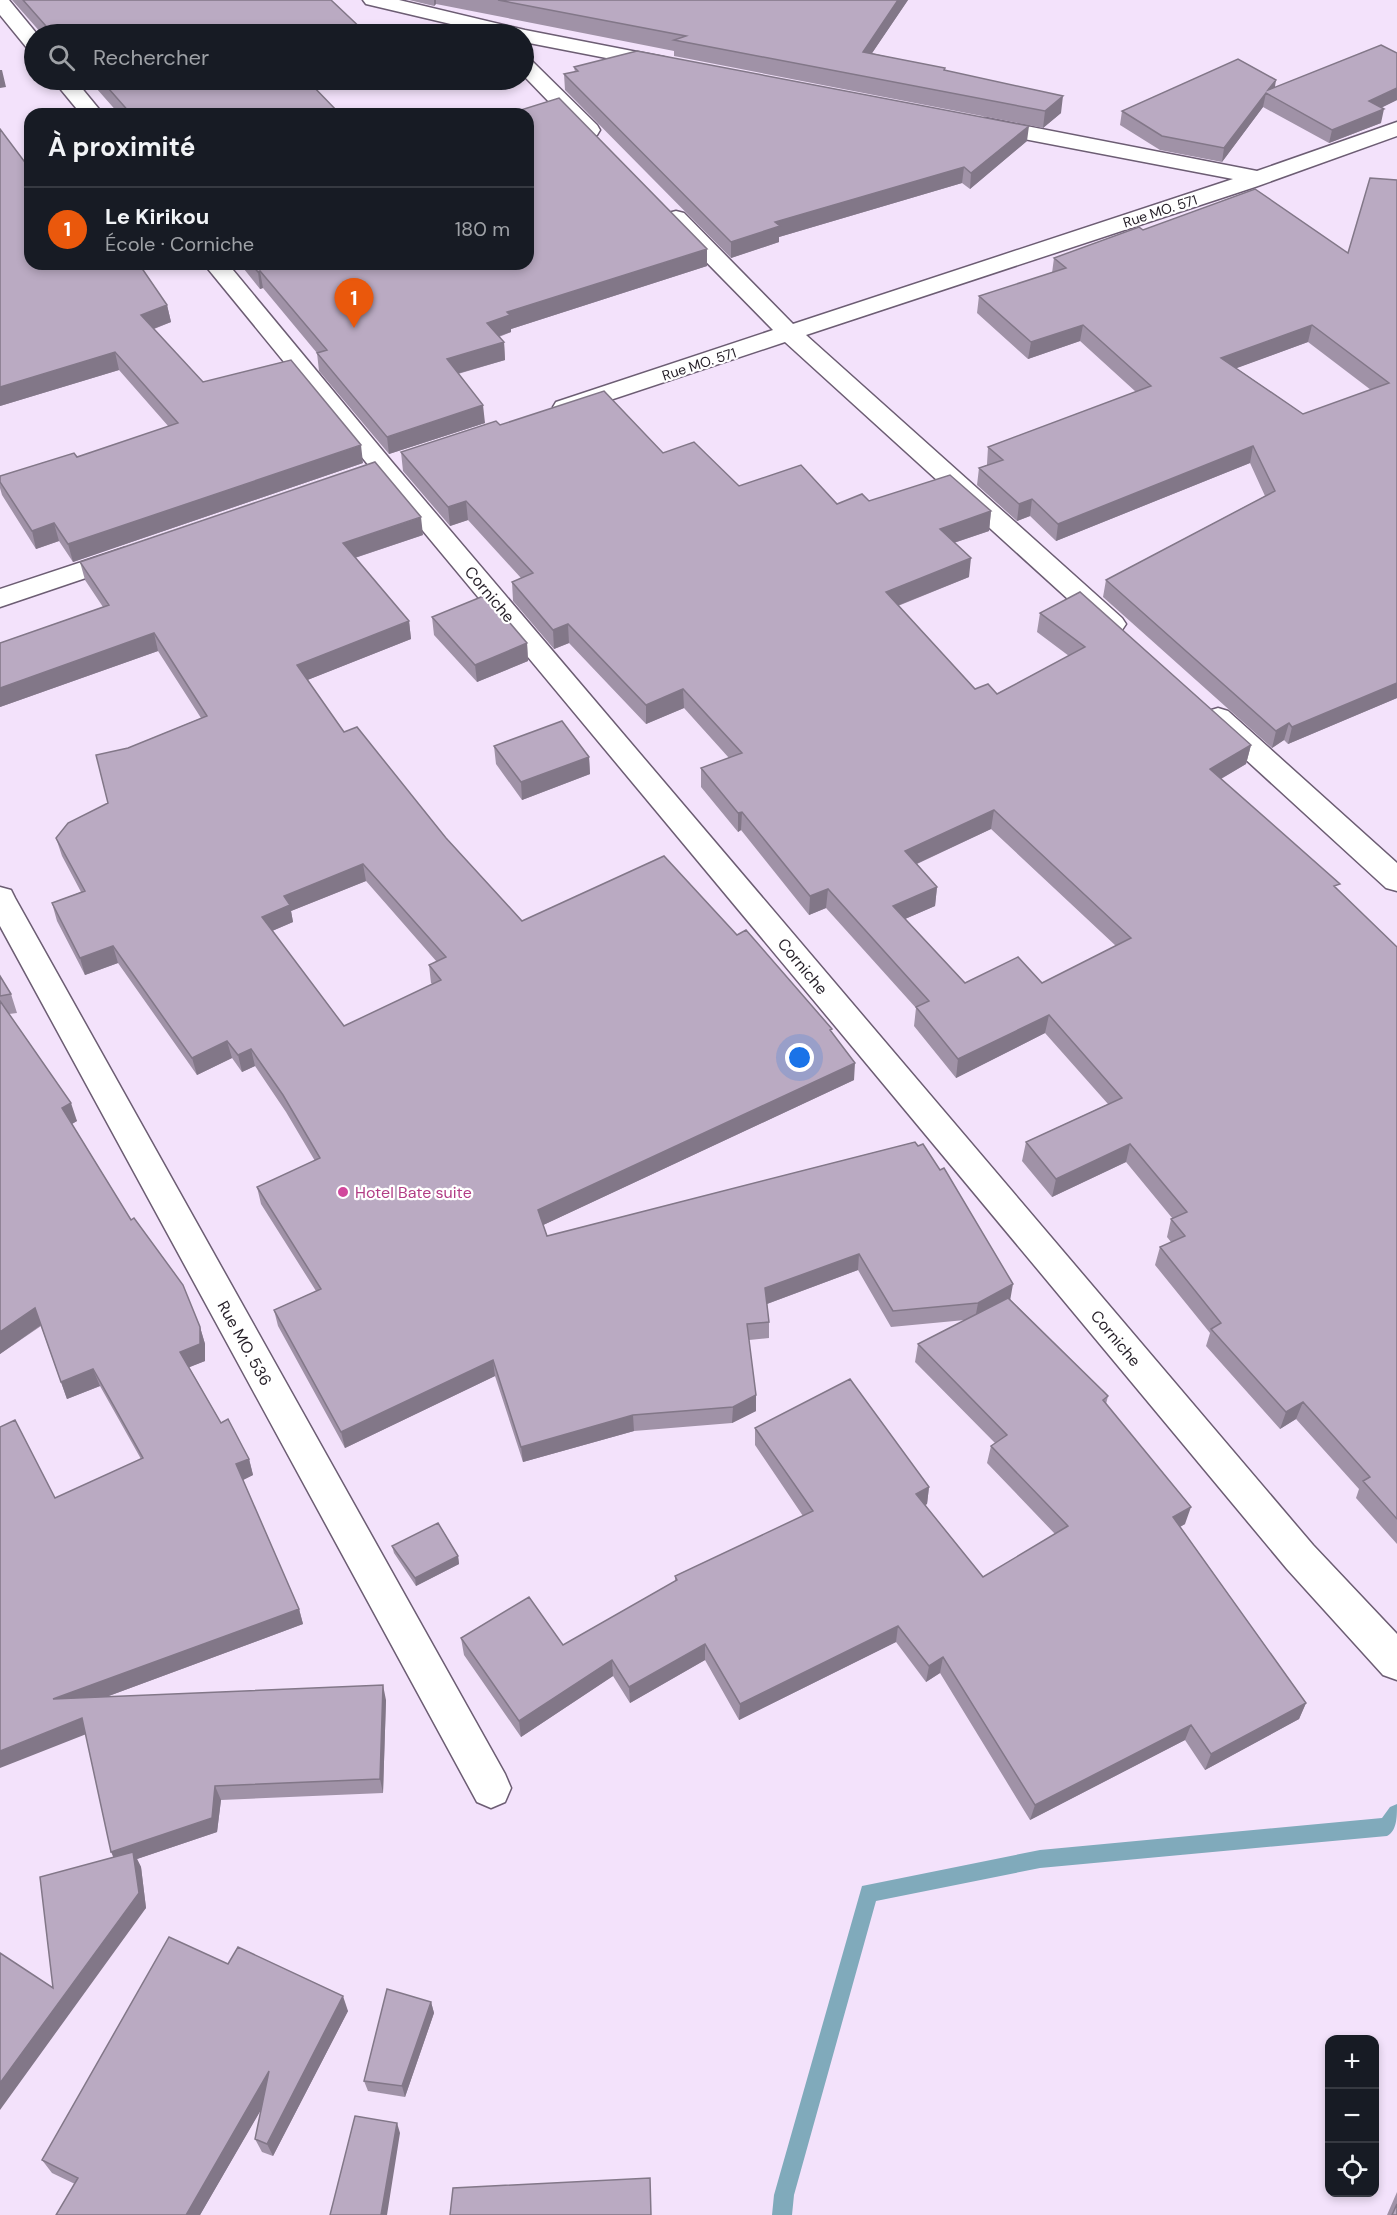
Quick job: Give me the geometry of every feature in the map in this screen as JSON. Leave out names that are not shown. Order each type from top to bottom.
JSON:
[{"type":"street","points":[[373,0],[464,24]]},
{"type":"street","points":[[0,2],[24,32]]},
{"type":"street","points":[[534,38],[687,68]]},
{"type":"street","points":[[534,74],[607,148]]},
{"type":"street","points":[[72,90],[87,108]]},
{"type":"street","points":[[967,122],[1258,178]]},
{"type":"street","name":"Rue MO. 571","points":[[541,415],[1258,178],[1397,129]]},
{"type":"street","points":[[657,199],[790,334],[1133,642]]},
{"type":"street","name":"Corniche","points":[[221,270],[383,467],[1300,1557],[1397,1662]]},
{"type":"street","points":[[0,598],[146,548]]},
{"type":"street","points":[[1203,705],[1397,879]]},
{"type":"street","name":"Rue MO. 536","points":[[0,898],[491,1788]]},
{"type":"building","points":[[23,0],[331,0],[356,24],[44,24]]},
{"type":"building","points":[[498,0],[898,0],[863,52],[945,68],[944,70],[1063,96],[1045,111],[674,40],[686,36]]},
{"type":"building","points":[[1381,45],[1397,53],[1397,88],[1369,101],[1384,109],[1332,130],[1266,93],[1224,148],[1162,136],[1122,111],[1238,59],[1276,80],[1268,90]]},
{"type":"building","points":[[637,51],[1029,126],[971,173],[964,167],[775,222],[780,226],[731,242],[564,74],[578,71],[574,67]]},
{"type":"building","points":[[110,90],[317,90],[334,108],[126,108]]},
{"type":"building","points":[[559,98],[707,249],[507,312],[510,315],[487,323],[504,342],[447,359],[483,405],[387,437],[317,353],[327,350],[260,271],[256,270],[534,270],[534,108],[527,108]]},
{"type":"building","points":[[0,129],[24,161],[24,270],[143,270],[167,305],[141,315],[203,382],[291,360],[361,445],[68,544],[54,523],[32,531],[0,482],[0,476],[74,453],[77,457],[178,423],[115,352],[0,387]]},
{"type":"building","points":[[1370,178],[1397,180],[1397,683],[1292,727],[1289,723],[1276,731],[1106,580],[1275,491],[1253,446],[1058,524],[1032,499],[1019,504],[979,468],[1003,460],[988,447],[1151,386],[1083,325],[1031,342],[979,296],[1066,268],[1054,258],[1139,227],[1143,230],[1255,189],[1348,253]],"holes":[[[1312,325],[1389,383],[1303,414],[1221,358]]]},
{"type":"building","points":[[604,391],[663,453],[694,442],[739,486],[801,465],[837,504],[862,494],[869,501],[950,475],[991,511],[940,529],[971,558],[886,592],[975,689],[988,684],[997,694],[1085,647],[1040,613],[1080,592],[1251,745],[1210,769],[1340,884],[1334,886],[1397,947],[1397,1519],[1363,1481],[1370,1477],[1303,1402],[1286,1412],[1211,1329],[1221,1323],[1160,1247],[1185,1236],[1171,1219],[1187,1212],[1130,1144],[1056,1179],[1026,1142],[1122,1098],[1049,1015],[958,1059],[916,1007],[929,1001],[828,889],[810,896],[742,812],[738,813],[701,768],[742,753],[683,689],[646,705],[568,624],[553,630],[512,582],[533,573],[466,501],[448,507],[401,452],[496,421],[500,425]],"holes":[[[994,810],[1131,938],[1042,983],[1018,957],[965,983],[893,906],[937,887],[905,851]]]},
{"type":"building","points":[[375,462],[421,517],[343,543],[409,621],[297,665],[344,732],[357,727],[446,838],[522,921],[664,856],[737,935],[746,930],[832,1029],[830,1030],[855,1063],[538,1210],[547,1236],[915,1142],[918,1146],[923,1144],[940,1170],[944,1168],[1013,1284],[978,1303],[893,1311],[859,1254],[765,1288],[769,1322],[747,1324],[756,1395],[733,1407],[633,1415],[521,1447],[493,1360],[341,1432],[274,1310],[321,1289],[257,1187],[320,1158],[283,1095],[251,1049],[238,1055],[227,1041],[192,1058],[113,946],[80,958],[52,903],[85,891],[56,838],[68,823],[108,803],[96,755],[128,748],[207,716],[154,633],[0,688],[0,643],[109,605],[80,562]],"holes":[[[363,864],[446,957],[429,965],[441,980],[344,1026],[262,917],[290,905],[284,896]]]},
{"type":"building","points":[[486,595],[527,643],[475,665],[432,617]]},
{"type":"building","points":[[562,721],[589,757],[521,782],[494,746]]},
{"type":"building","points":[[0,976],[11,994],[0,996]]},
{"type":"building","points":[[0,1001],[71,1103],[62,1108],[131,1220],[134,1218],[183,1285],[200,1327],[200,1344],[180,1352],[221,1423],[228,1419],[249,1459],[236,1464],[299,1609],[53,1699],[383,1685],[380,1779],[215,1786],[212,1818],[111,1852],[82,1718],[0,1751],[0,1427],[15,1420],[55,1498],[143,1458],[93,1369],[61,1382],[35,1308],[0,1332]]},
{"type":"building","points":[[1008,1298],[1108,1396],[1103,1400],[1191,1507],[1173,1517],[1306,1703],[1211,1754],[1191,1725],[1035,1805],[943,1657],[929,1666],[898,1626],[740,1704],[705,1644],[629,1687],[612,1660],[519,1721],[461,1638],[529,1597],[563,1645],[677,1580],[675,1576],[813,1511],[755,1428],[850,1379],[929,1487],[916,1494],[983,1577],[1068,1526],[991,1446],[1007,1435],[918,1344]]},
{"type":"building","points":[[438,1523],[458,1556],[415,1578],[392,1546]]},
{"type":"building","points":[[133,1852],[139,1893],[0,2083],[0,1953],[53,1988],[40,1877]]},
{"type":"building","points":[[169,1937],[228,1964],[238,1947],[343,1996],[267,2144],[255,2139],[269,2071],[186,2215],[56,2215],[78,2178],[42,2160]]},
{"type":"building","points":[[387,1989],[431,2002],[402,2086],[364,2081]]},
{"type":"building","points":[[355,2116],[397,2123],[381,2215],[330,2215]]},
{"type":"building","points":[[650,2178],[651,2215],[450,2215],[453,2188]]},
{"type":"building","points":[[1397,2204],[1397,2215],[1392,2215]]},
{"type":"waterway","points":[[782,2215],[784,2195],[869,1893],[1040,1859],[1387,1827],[1397,1813]]},
{"type":"place","name":"Le Kirikou","points":[[354,328]]},
{"type":"place","name":"Hotel Bate suite","points":[[343,1192]]}]
